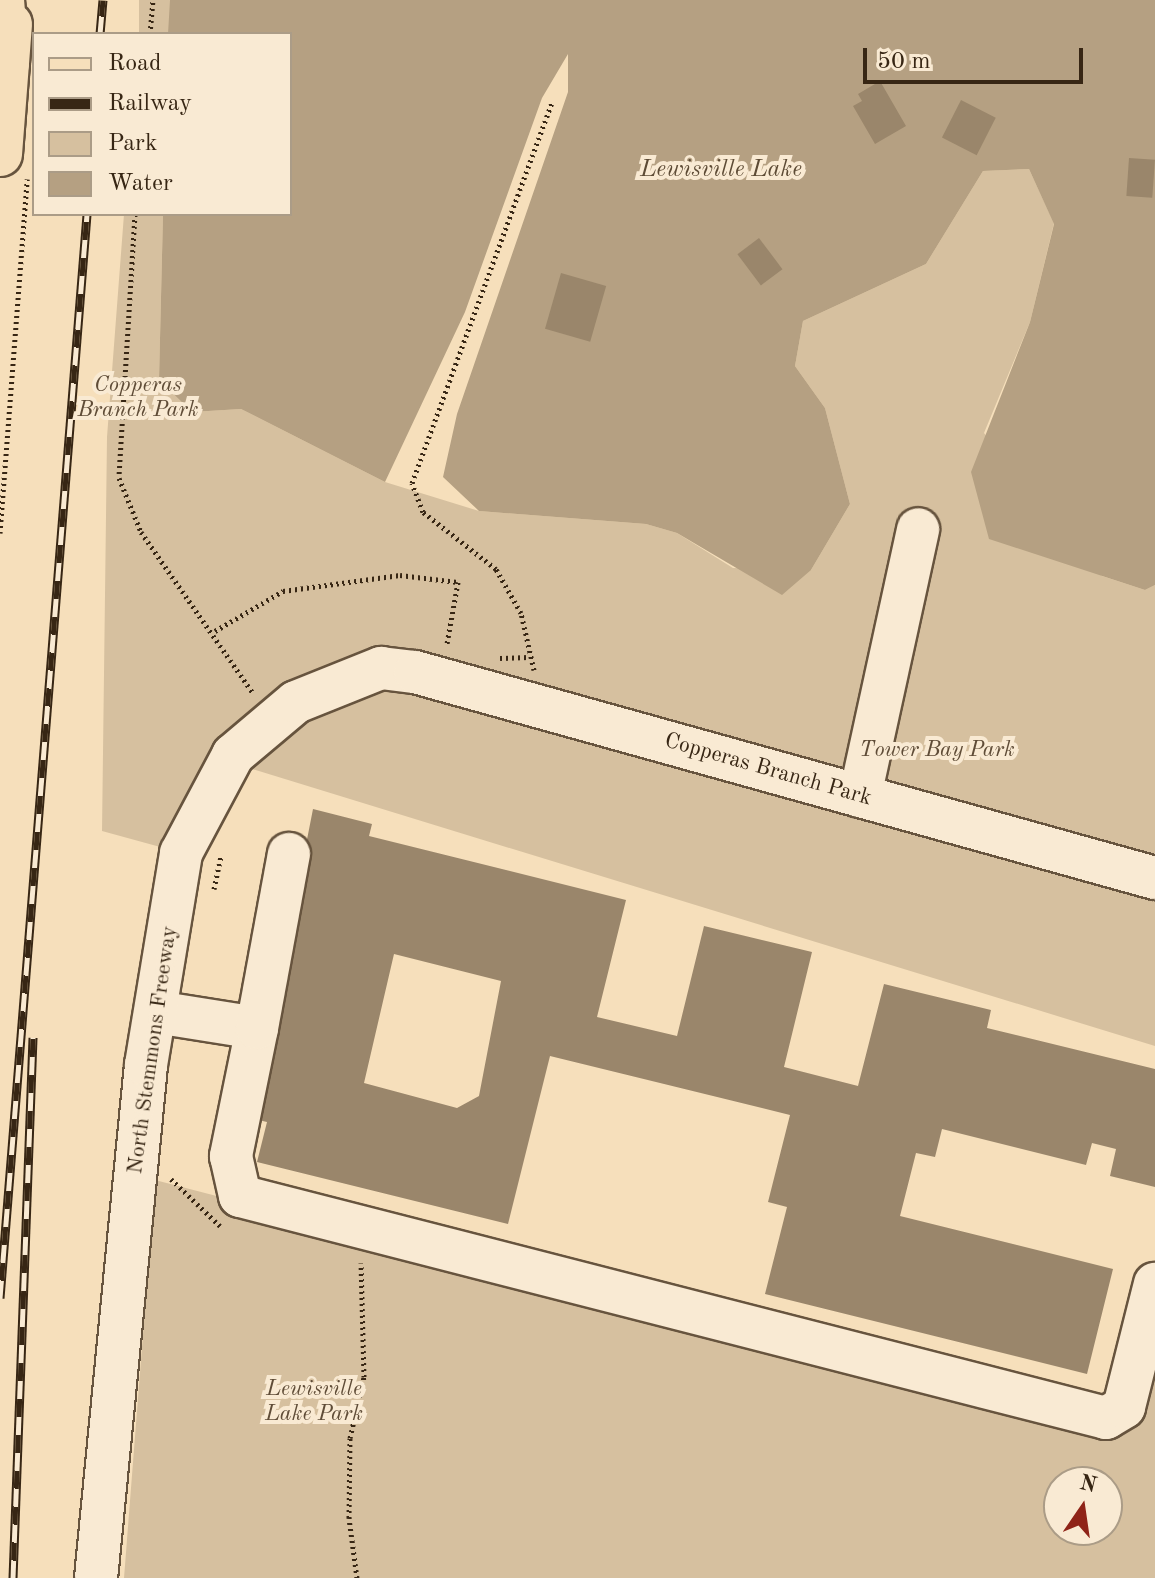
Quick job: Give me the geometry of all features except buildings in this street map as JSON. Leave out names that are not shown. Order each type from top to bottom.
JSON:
[{"type":"main road","points":[[2,0],[14,162]]},
{"type":"main road","points":[[7,64],[12,0]]},
{"type":"street","points":[[860,796],[918,529]]},
{"type":"street","name":"Copperas Branch Park","points":[[381,668],[526,702],[1155,878]]},
{"type":"street","name":"North Stemmons Freeway","points":[[96,1578],[156,1012],[181,853],[233,755],[307,697],[381,668]]},
{"type":"street","points":[[289,854],[231,1156],[240,1196],[1106,1418],[1124,1407],[1155,1284]]},
{"type":"street","points":[[156,1012],[257,1028]]},
{"type":"path","points":[[150,32],[153,0]]},
{"type":"path","points":[[526,702],[535,672],[521,613],[496,569],[423,512],[412,483],[552,102]]},
{"type":"path","points":[[0,533],[14,162]]},
{"type":"path","points":[[135,216],[119,478],[141,532],[215,631],[271,723]]},
{"type":"path","points":[[215,631],[283,591],[400,575],[458,582],[445,639],[451,655]]},
{"type":"path","points":[[489,658],[529,657]]},
{"type":"green space","points":[[139,0],[170,0],[170,32],[139,32]]},
{"type":"green space","name":"Tower Bay Park","points":[[1029,169],[1054,223],[1030,322],[984,433],[1102,576],[1145,590],[1155,585],[1155,1046],[252,769],[213,818],[204,859],[102,831],[107,437],[124,216],[163,216],[159,380],[192,412],[241,409],[385,482],[479,511],[646,524],[677,533],[733,568],[811,570],[850,504],[825,408],[795,366],[803,321],[926,264],[983,171]]},
{"type":"green space","name":"Lewisville Lake Park","points":[[155,1180],[1123,1432],[1155,1306],[1155,1578],[124,1578]]},
{"type":"water","name":"Lewisville Lake","points":[[170,0],[1155,0],[1155,585],[1145,590],[989,539],[971,472],[1030,322],[1054,224],[1029,169],[983,171],[926,264],[803,321],[795,366],[825,408],[850,504],[811,570],[782,595],[677,533],[646,524],[479,511],[443,477],[457,414],[568,92],[568,54],[542,98],[465,312],[385,482],[241,409],[192,412],[159,380],[163,216],[292,216],[292,32],[168,32]]},
{"type":"railway","points":[[100,32],[103,0]]},
{"type":"railway","points":[[0,1298],[87,216]]},
{"type":"railway","points":[[13,1578],[33,1037]]}]
